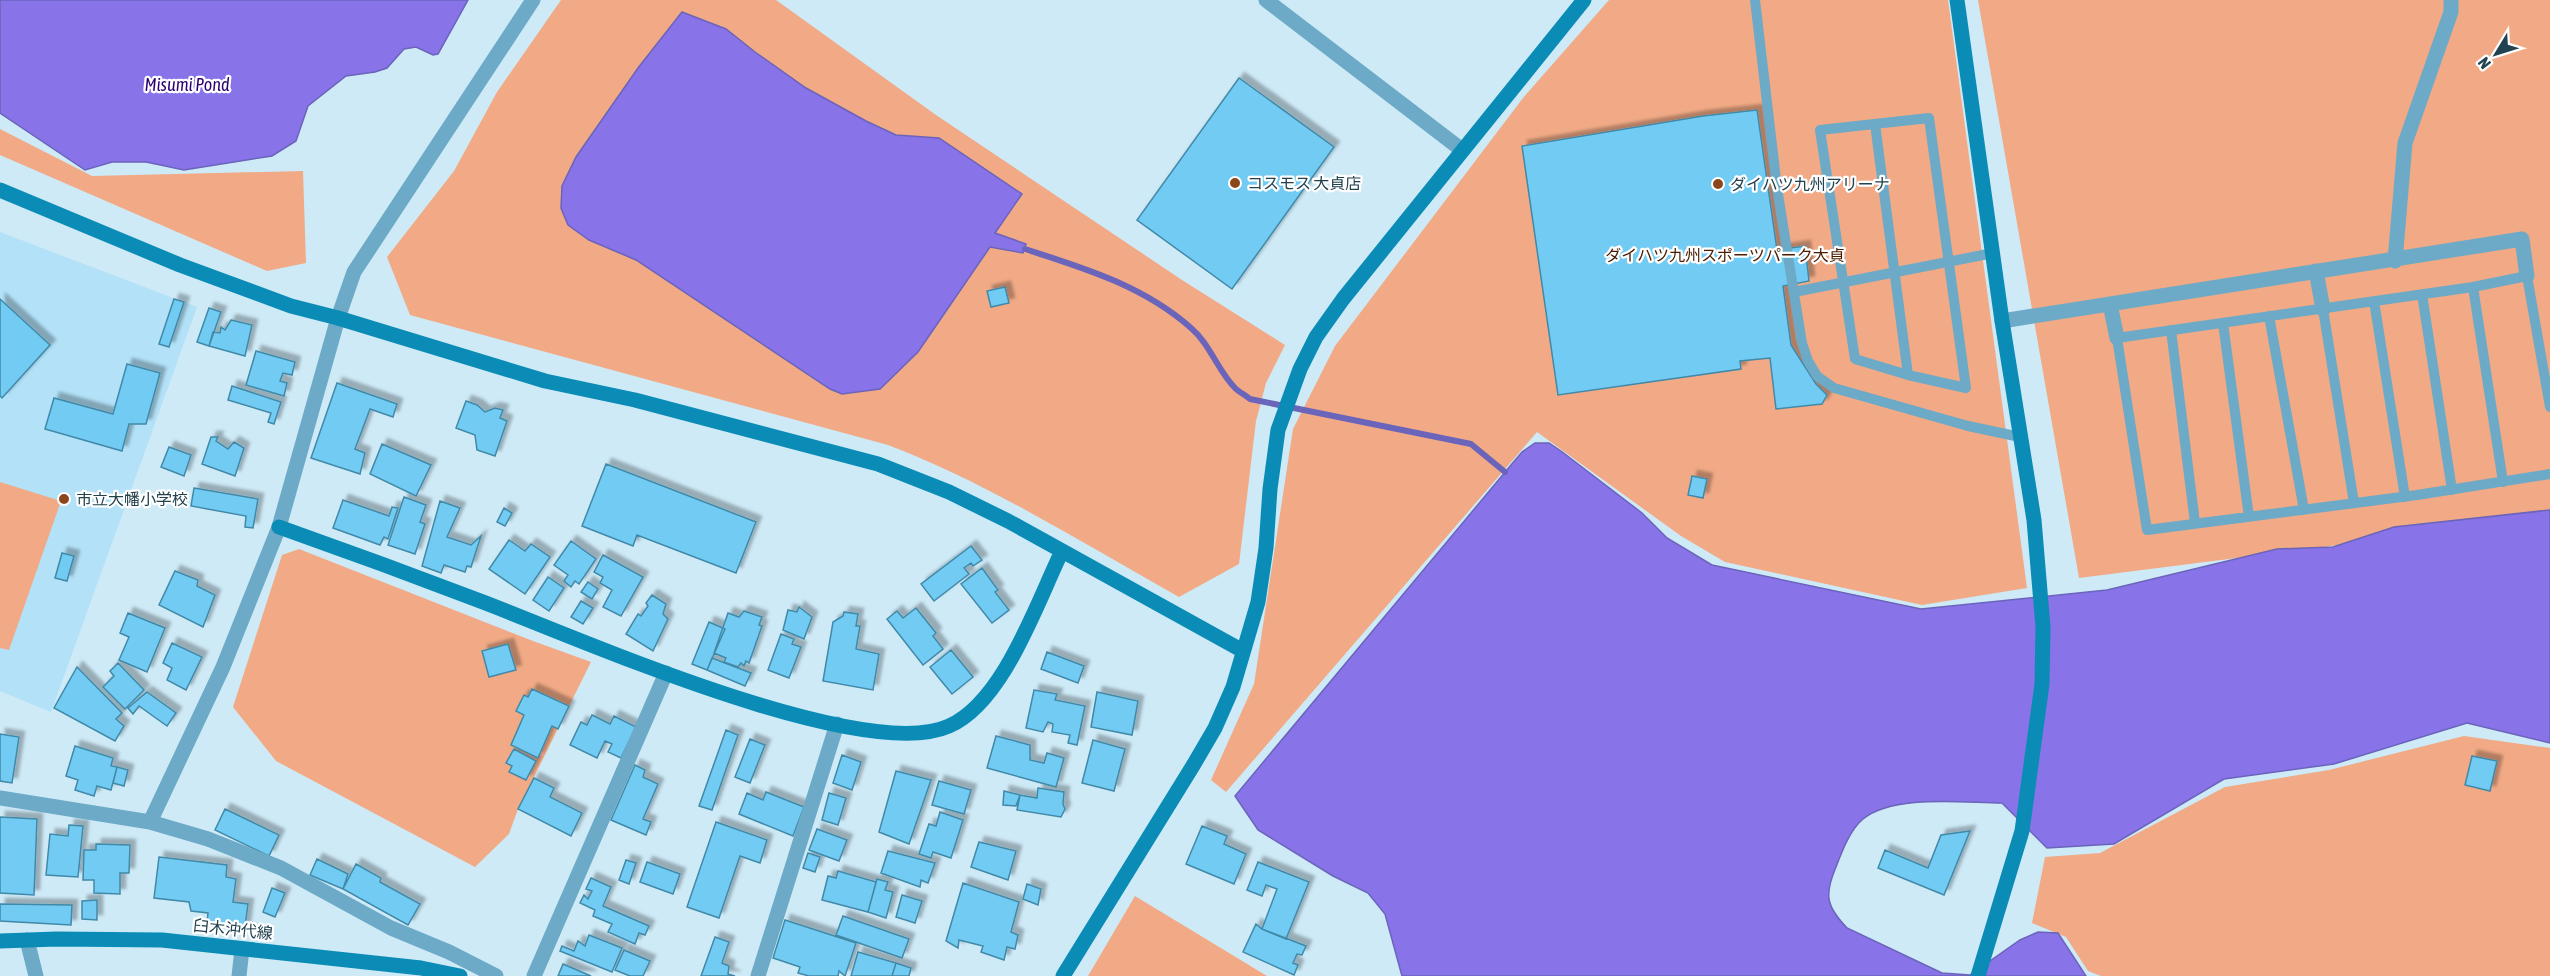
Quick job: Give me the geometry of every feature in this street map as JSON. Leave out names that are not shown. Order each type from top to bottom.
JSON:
[{"type":"street","points":[[150,822],[223,667],[279,527],[338,318],[354,272],[532,0]]},
{"type":"street","points":[[1266,0],[1462,150]]},
{"type":"street","points":[[1063,976],[1215,728],[1233,687],[1259,591],[1278,430],[1300,369],[1316,337],[1343,298],[1584,0]]},
{"type":"street","points":[[1957,0],[2002,321],[2034,520],[2043,627],[2042,684],[2022,831],[1980,970]]},
{"type":"street","points":[[2395,261],[2405,142],[2451,12],[2451,0]]},
{"type":"street","points":[[0,190],[180,265],[291,306],[338,318],[545,381],[635,400],[878,464],[949,492],[1062,551],[1243,651]]},
{"type":"street","points":[[2002,321],[2316,271],[2395,261],[2522,239],[2527,276]]},
{"type":"street","points":[[2316,271],[2323,309]]},
{"type":"street","points":[[2110,304],[2117,338]]},
{"type":"street","points":[[279,527],[666,673],[749,701],[837,724],[898,734],[926,734],[951,726],[969,713],[1009,663],[1062,551]]},
{"type":"street","points":[[534,976],[666,673]]},
{"type":"street","points":[[758,976],[837,724]]},
{"type":"street","points":[[0,798],[150,822],[208,839],[281,868],[391,928],[448,952],[496,976]]},
{"type":"street","points":[[27,940],[36,976]]},
{"type":"street","name":"臼木沖代線","points":[[0,941],[162,940],[421,968],[460,976]]},
{"type":"street","points":[[239,976],[242,949]]},
{"type":"lane","points":[[1755,0],[1778,188],[1802,343],[1808,361],[1817,376],[1834,388],[1968,426],[2020,437]]},
{"type":"lane","points":[[1929,118],[1948,261],[1966,388],[1908,375],[1855,359],[1820,130],[1929,118]]},
{"type":"lane","points":[[1875,124],[1908,375]]},
{"type":"lane","points":[[1794,292],[1993,253]]},
{"type":"lane","points":[[2550,407],[2527,276],[2374,302],[2117,338],[2147,530],[2405,497],[2550,474]]},
{"type":"lane","points":[[2473,287],[2503,482]]},
{"type":"lane","points":[[2421,294],[2452,490]]},
{"type":"lane","points":[[2374,302],[2405,497]]},
{"type":"lane","points":[[2323,309],[2354,503]]},
{"type":"lane","points":[[2269,316],[2304,510]]},
{"type":"lane","points":[[2223,323],[2249,517]]},
{"type":"lane","points":[[2171,330],[2195,524]]},
{"type":"shaded area","name":"市立大幡小学校","points":[[0,232],[197,307],[51,712],[0,691]]},
{"type":"green space","points":[[561,0],[776,0],[936,115],[1182,280],[1285,345],[1266,383],[1256,421],[1239,564],[1179,597],[1000,496],[888,445],[410,315],[387,257],[454,171],[497,92]]},
{"type":"green space","name":"ダイハツ九州スポーツパーク大貞","points":[[1609,0],[1948,0],[2027,588],[1922,605],[1725,562],[1681,536],[1537,432],[1226,792],[1211,780],[1254,684],[1293,429],[1335,346],[1523,98]]},
{"type":"green space","points":[[1978,0],[2550,0],[2550,518],[2079,578]]},
{"type":"green space","points":[[0,129],[92,176],[303,171],[306,263],[267,271],[0,155]]},
{"type":"green space","points":[[0,482],[61,501],[9,650],[0,648]]},
{"type":"green space","points":[[299,549],[591,662],[518,809],[509,834],[475,867],[276,761],[233,707],[282,555]]},
{"type":"green space","points":[[2464,736],[2550,748],[2550,976],[2101,976],[2088,971],[2066,937],[2032,923],[2045,857],[2100,853],[2225,787],[2329,770]]},
{"type":"green space","points":[[1135,896],[1267,976],[1088,976]]},
{"type":"water","name":"Misumi Pond","points":[[0,0],[468,0],[438,54],[433,55],[416,47],[404,49],[387,68],[346,76],[308,106],[296,141],[272,156],[184,170],[146,162],[112,162],[85,170],[0,113]]},
{"type":"water","points":[[682,12],[726,29],[806,88],[866,121],[896,135],[939,138],[1022,194],[995,233],[1026,244],[1023,253],[990,247],[918,352],[880,389],[842,394],[830,389],[636,260],[589,240],[568,225],[561,208],[562,186],[576,157],[638,68]]},
{"type":"water","points":[[1535,443],[1549,443],[1561,451],[1642,513],[1667,538],[1712,565],[1921,609],[2107,590],[2277,549],[2333,547],[2394,527],[2550,510],[2550,743],[2467,723],[2334,764],[2224,779],[2114,844],[2047,848],[2002,803],[1949,801],[1910,803],[1876,811],[1863,819],[1850,835],[1832,877],[1829,893],[1831,906],[1847,928],[1942,973],[1970,975],[2020,940],[2038,932],[2058,933],[2086,976],[1402,976],[1385,914],[1368,893],[1333,876],[1258,830],[1235,796],[1522,452]]},
{"type":"building","name":"コスモス 大貞店","points":[[1239,78],[1334,147],[1232,289],[1137,220]]},
{"type":"building","points":[[1757,110],[1777,250],[1805,246],[1809,281],[1783,286],[1791,345],[1816,384],[1827,395],[1822,404],[1776,409],[1770,358],[1740,361],[1741,369],[1558,395],[1522,146],[1703,116]]},
{"type":"building","points":[[1005,287],[1009,303],[991,307],[987,291]]},
{"type":"building","points":[[0,299],[50,345],[2,398],[0,396]]},
{"type":"building","points":[[174,299],[184,302],[169,347],[159,344]]},
{"type":"building","points":[[209,308],[221,312],[209,346],[197,342]]},
{"type":"building","points":[[231,320],[252,325],[245,356],[209,346],[213,332],[220,333],[221,327],[225,330]]},
{"type":"building","points":[[256,351],[295,362],[292,375],[283,373],[280,381],[287,383],[284,396],[246,385]]},
{"type":"building","points":[[127,364],[160,373],[146,424],[129,424],[122,451],[45,429],[54,398],[113,414]]},
{"type":"building","points":[[337,383],[397,404],[393,417],[370,409],[355,449],[365,453],[360,474],[311,458]]},
{"type":"building","points":[[232,386],[281,402],[274,424],[268,422],[271,413],[228,400]]},
{"type":"building","points":[[466,401],[477,405],[485,412],[495,408],[503,410],[500,418],[507,421],[495,456],[477,450],[475,435],[456,428]]},
{"type":"building","points":[[211,437],[218,437],[216,441],[228,449],[234,442],[244,448],[235,476],[202,464]]},
{"type":"building","points":[[382,444],[431,465],[416,496],[370,474]]},
{"type":"building","points":[[169,447],[191,455],[184,476],[161,467]]},
{"type":"building","points":[[606,464],[756,522],[736,573],[637,535],[633,546],[582,526]]},
{"type":"building","points":[[1692,476],[1707,479],[1703,498],[1688,495]]},
{"type":"building","points":[[194,488],[258,499],[253,528],[245,527],[246,516],[191,506]]},
{"type":"building","points":[[404,497],[426,505],[420,522],[425,524],[415,554],[388,545]]},
{"type":"building","points":[[343,500],[389,516],[392,507],[398,508],[388,539],[384,537],[380,545],[333,528]]},
{"type":"building","points":[[440,501],[460,508],[447,537],[471,545],[481,536],[471,567],[467,566],[465,572],[444,565],[441,573],[422,566]]},
{"type":"building","points":[[504,508],[512,513],[505,526],[497,522]]},
{"type":"building","points":[[509,540],[525,551],[531,544],[550,557],[525,594],[489,569]]},
{"type":"building","points":[[571,541],[596,559],[579,584],[575,581],[571,587],[564,581],[568,575],[554,565]]},
{"type":"building","points":[[971,546],[982,560],[973,566],[971,563],[964,568],[969,574],[934,601],[921,584]]},
{"type":"building","points":[[62,553],[74,556],[67,581],[55,578]]},
{"type":"building","points":[[603,555],[643,577],[621,616],[603,607],[612,590],[600,583],[603,577],[594,572]]},
{"type":"building","points":[[982,568],[998,590],[995,592],[1009,610],[992,623],[961,584]]},
{"type":"building","points":[[175,571],[198,580],[197,586],[215,595],[203,627],[159,605]]},
{"type":"building","points":[[548,577],[564,588],[549,611],[533,600]]},
{"type":"building","points":[[588,582],[598,589],[592,599],[581,592]]},
{"type":"building","points":[[652,595],[666,604],[663,614],[668,619],[653,651],[626,634],[638,614],[641,616],[648,606],[646,603]]},
{"type":"building","points":[[581,601],[593,608],[583,624],[571,617]]},
{"type":"building","points":[[799,607],[812,617],[804,639],[783,630],[788,610],[797,612]]},
{"type":"building","points":[[916,608],[936,633],[933,636],[943,649],[923,665],[887,619],[897,611],[903,618]]},
{"type":"building","points":[[744,611],[762,617],[759,625],[762,626],[749,663],[746,661],[744,666],[741,663],[738,667],[724,662],[726,658],[714,653],[728,613],[739,617]]},
{"type":"building","points":[[844,612],[858,614],[856,626],[860,626],[856,649],[879,654],[873,690],[823,681],[833,622],[843,616]]},
{"type":"building","points":[[128,613],[165,628],[147,672],[119,660],[129,637],[120,633]]},
{"type":"building","points":[[709,622],[725,629],[707,670],[692,664]]},
{"type":"building","points":[[781,634],[794,639],[792,644],[801,647],[789,678],[768,670]]},
{"type":"building","points":[[172,643],[202,657],[186,690],[167,680],[172,668],[163,663]]},
{"type":"building","points":[[508,644],[516,670],[489,677],[482,651]]},
{"type":"building","points":[[951,650],[973,677],[952,694],[930,667]]},
{"type":"building","points":[[1047,652],[1084,666],[1078,683],[1041,669]]},
{"type":"building","points":[[712,658],[751,673],[745,686],[707,670]]},
{"type":"building","points":[[118,663],[144,690],[125,709],[103,687],[114,676],[110,671]]},
{"type":"building","points":[[77,667],[122,713],[116,719],[124,726],[115,741],[54,708]]},
{"type":"building","points":[[532,689],[569,706],[558,729],[552,726],[538,758],[511,745],[524,715],[516,711],[524,695],[528,697]]},
{"type":"building","points":[[1034,690],[1057,694],[1055,700],[1085,706],[1077,745],[1068,743],[1070,735],[1052,732],[1053,724],[1048,722],[1043,732],[1026,728]]},
{"type":"building","points":[[147,692],[176,713],[167,726],[139,706],[133,714],[128,708]]},
{"type":"building","points":[[1097,692],[1138,701],[1132,735],[1091,727]]},
{"type":"building","points":[[592,715],[610,724],[614,716],[636,727],[621,758],[608,752],[612,744],[605,741],[597,758],[570,745],[581,722],[587,725]]},
{"type":"building","points":[[726,730],[738,735],[712,810],[699,806]]},
{"type":"building","points":[[0,734],[19,737],[12,783],[0,781]]},
{"type":"building","points":[[996,736],[1030,745],[1030,760],[1044,763],[1047,753],[1064,758],[1056,787],[987,768]]},
{"type":"building","points":[[750,739],[765,745],[750,783],[735,777]]},
{"type":"building","points":[[1093,740],[1125,749],[1114,791],[1082,783]]},
{"type":"building","points":[[75,746],[113,758],[111,766],[117,767],[111,790],[97,786],[94,796],[75,790],[78,780],[66,776]]},
{"type":"building","points":[[514,749],[536,761],[526,780],[509,772],[512,766],[506,763]]},
{"type":"building","points":[[842,755],[861,762],[852,790],[833,783]]},
{"type":"building","points":[[2472,756],[2497,761],[2490,791],[2465,785]]},
{"type":"building","points":[[635,765],[645,770],[643,777],[658,784],[643,819],[651,822],[646,835],[611,820]]},
{"type":"building","points":[[117,767],[128,770],[124,786],[113,783]]},
{"type":"building","points":[[896,771],[931,780],[909,844],[879,832]]},
{"type":"building","points":[[534,778],[554,788],[550,797],[582,813],[571,836],[518,809]]},
{"type":"building","points":[[939,781],[971,790],[964,814],[932,805]]},
{"type":"building","points":[[1038,788],[1064,792],[1065,809],[1061,817],[1017,810],[1020,795],[1037,798]]},
{"type":"building","points":[[1004,791],[1020,795],[1016,806],[1003,805]]},
{"type":"building","points":[[766,792],[804,807],[793,836],[739,814],[747,793],[763,800]]},
{"type":"building","points":[[829,793],[846,798],[838,825],[822,820]]},
{"type":"building","points":[[225,809],[279,835],[269,856],[215,830]]},
{"type":"building","points":[[940,812],[963,820],[951,858],[933,852],[931,858],[919,854],[929,824],[936,826]]},
{"type":"building","points":[[0,817],[37,819],[34,895],[0,893]]},
{"type":"building","points":[[716,822],[767,840],[760,863],[740,856],[719,918],[687,907]]},
{"type":"building","points":[[69,825],[83,826],[78,877],[46,875],[50,834],[68,836]]},
{"type":"building","points":[[1202,826],[1227,836],[1224,844],[1246,854],[1234,884],[1186,864]]},
{"type":"building","points":[[817,829],[847,840],[839,861],[809,850]]},
{"type":"building","points":[[1970,831],[1944,895],[1878,868],[1885,850],[1928,868],[1941,835]]},
{"type":"building","points":[[979,842],[1016,851],[1008,880],[971,867]]},
{"type":"building","points":[[96,844],[130,845],[129,873],[120,873],[120,894],[94,893],[94,880],[83,880],[84,850],[96,850]]},
{"type":"building","points":[[888,851],[935,863],[928,883],[921,880],[920,887],[881,873]]},
{"type":"building","points":[[808,853],[820,857],[815,872],[803,868]]},
{"type":"building","points":[[159,857],[227,865],[226,877],[236,879],[233,902],[248,904],[245,927],[207,922],[208,913],[191,911],[189,902],[154,898]]},
{"type":"building","points":[[317,859],[348,874],[343,889],[310,875]]},
{"type":"building","points":[[626,860],[636,863],[629,884],[619,880]]},
{"type":"building","points":[[647,862],[680,874],[673,894],[640,882]]},
{"type":"building","points":[[1258,862],[1309,882],[1286,939],[1262,929],[1277,889],[1266,885],[1262,896],[1247,890]]},
{"type":"building","points":[[356,864],[381,878],[380,882],[420,904],[408,925],[343,889]]},
{"type":"building","points":[[838,871],[876,882],[868,912],[822,900],[828,876],[836,878]]},
{"type":"building","points":[[591,878],[611,887],[603,906],[649,926],[645,935],[639,933],[635,944],[608,932],[612,924],[593,916],[595,910],[580,903],[584,895],[588,899],[592,891],[586,889]]},
{"type":"building","points":[[877,879],[888,882],[885,890],[893,892],[886,918],[868,912]]},
{"type":"building","points":[[963,883],[1019,902],[1011,932],[1018,935],[1015,949],[1007,947],[1004,960],[981,952],[983,946],[959,940],[958,948],[946,941]]},
{"type":"building","points":[[1027,884],[1041,889],[1038,905],[1023,899]]},
{"type":"building","points":[[272,888],[285,893],[275,917],[263,912]]},
{"type":"building","points":[[902,895],[922,901],[915,923],[896,917]]},
{"type":"building","points":[[97,900],[97,920],[82,919],[82,901]]},
{"type":"building","points":[[0,904],[72,905],[71,925],[0,921]]},
{"type":"building","points":[[843,916],[909,939],[902,958],[836,935]]},
{"type":"building","points":[[785,920],[856,943],[845,976],[839,971],[838,976],[809,976],[798,973],[800,967],[773,958]]},
{"type":"building","points":[[1256,924],[1262,929],[1306,946],[1302,955],[1297,954],[1293,963],[1298,965],[1294,975],[1243,952]]},
{"type":"building","points":[[589,935],[622,948],[612,972],[560,951],[562,946],[574,951],[578,941],[585,946]]},
{"type":"building","points":[[715,937],[729,942],[722,963],[729,966],[728,974],[735,976],[701,976]]},
{"type":"building","points":[[624,950],[650,961],[643,976],[630,976],[615,970]]},
{"type":"building","points":[[858,952],[896,963],[892,976],[851,976]]},
{"type":"building","points":[[896,963],[911,968],[909,976],[892,976]]},
{"type":"building","points":[[563,964],[591,976],[558,976]]},
{"type":"waterway","points":[[1025,249],[1112,280],[1173,313],[1198,334],[1229,381],[1250,399],[1471,444],[1505,472]]},
{"type":"place","name":"コスモス 大貞店","points":[[1235,183]]},
{"type":"place","name":"ダイハツ九州アリーナ","points":[[1718,184]]},
{"type":"place","name":"市立大幡小学校","points":[[64,499]]}]
